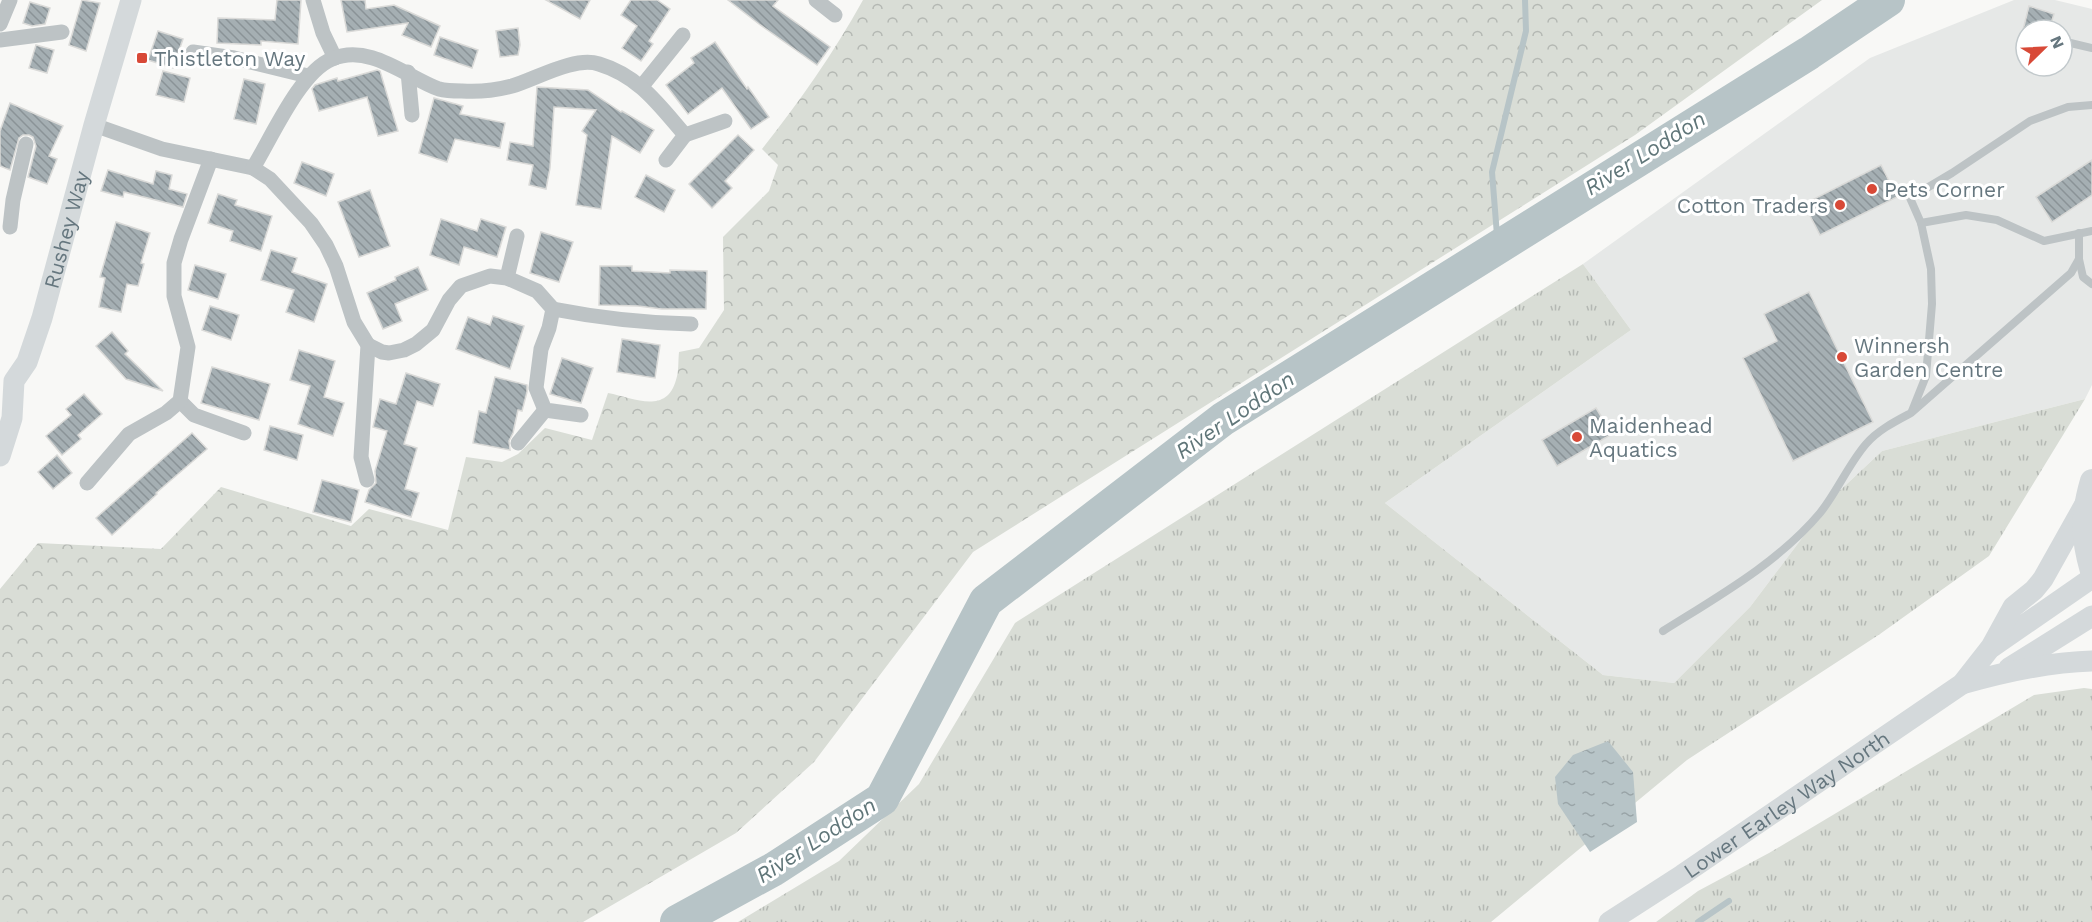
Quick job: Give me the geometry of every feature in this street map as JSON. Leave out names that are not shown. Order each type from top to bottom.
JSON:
[{"type":"main road","name":"Rushey Way","points":[[0,456],[12,418],[7,379],[27,362],[42,318],[94,125],[131,0]]},
{"type":"main road","points":[[2092,482],[2085,504],[2084,537],[2092,571]]},
{"type":"main road","name":"Lower Earley Way North","points":[[1609,922],[1682,875],[1962,684],[1991,647],[2013,607],[2034,590],[2043,579],[2085,504]]},
{"type":"main road","name":"Lower Earley Way North","points":[[1991,647],[2092,578]]},
{"type":"main road","name":"Lower Earley Way North","points":[[2003,672],[2092,616]]},
{"type":"main road","name":"Lower Earley Way North","points":[[1962,684],[2003,672],[2092,661]]},
{"type":"street","points":[[0,24],[10,0]]},
{"type":"street","points":[[313,0],[323,33],[335,58]]},
{"type":"street","points":[[816,0],[835,15]]},
{"type":"street","points":[[0,40],[62,32]]},
{"type":"street","points":[[642,86],[683,35]]},
{"type":"street","points":[[193,52],[234,58],[308,76]]},
{"type":"street","points":[[253,168],[308,76],[322,64],[348,55],[375,58],[440,89],[464,92],[510,87],[573,64],[596,63],[620,71],[642,86],[685,135]]},
{"type":"street","points":[[408,72],[412,115]]},
{"type":"street","points":[[666,160],[685,135],[725,122]]},
{"type":"street","points":[[94,125],[162,149],[253,168],[270,179],[311,224],[326,245],[336,266],[354,322],[368,345],[382,352],[404,350],[416,344],[433,330],[449,300],[461,286],[490,276],[507,278],[537,291],[553,309],[604,318],[691,324]]},
{"type":"street","points":[[10,227],[6,199],[26,144]]},
{"type":"street","points":[[87,483],[129,434],[166,413],[180,401],[188,346],[174,296],[174,263],[187,221],[211,159]]},
{"type":"street","points":[[507,278],[517,236]]},
{"type":"street","points":[[545,410],[536,388],[542,349],[553,309]]},
{"type":"street","points":[[367,480],[361,457],[368,345]]},
{"type":"street","points":[[180,401],[194,415],[244,433]]},
{"type":"street","points":[[545,410],[582,415]]},
{"type":"street","points":[[518,443],[545,410]]},
{"type":"lane","points":[[2074,44],[2092,48]]},
{"type":"lane","points":[[1911,413],[1926,376],[1932,304],[1931,269],[1921,223],[1910,198],[2030,121],[2068,107],[2092,105]]},
{"type":"lane","points":[[1921,223],[1966,215],[1997,220],[2044,241],[2092,231]]},
{"type":"lane","points":[[2079,234],[2079,259],[2083,277],[2092,284]]},
{"type":"lane","points":[[1663,632],[1723,594],[1789,543],[1820,512],[1866,443],[1885,427],[1911,413],[2071,273],[2079,259]]},
{"type":"shaded area","name":"Winnersh Garden Centre","points":[[2014,0],[2055,0],[2092,9],[2092,385],[2085,399],[1882,451],[1833,497],[1750,607],[1674,683],[1603,675],[1385,503],[1631,330],[1583,264],[1870,58]]},
{"type":"green space","points":[[863,0],[1822,0],[1635,135],[973,552],[814,762],[736,833],[583,922],[0,922],[0,589],[38,543],[161,549],[221,487],[351,526],[369,509],[448,530],[466,457],[502,462],[518,454],[545,428],[592,440],[608,393],[648,402],[665,398],[676,380],[679,352],[699,348],[724,310],[723,237],[769,191],[778,165],[762,149],[816,77]]},
{"type":"green space","points":[[1583,264],[1631,330],[1385,503],[1603,675],[1674,683],[1750,607],[1833,497],[1882,451],[2085,399],[1989,556],[1880,634],[1687,760],[1491,922],[738,922],[839,861],[919,784],[1015,623]]},
{"type":"green space","points":[[2084,688],[2092,689],[2092,922],[1656,922],[1698,891],[1769,853],[2034,695]]},
{"type":"water","points":[[1608,741],[1633,772],[1637,822],[1590,852],[1558,804],[1555,777],[1573,755]]},
{"type":"building","points":[[82,0],[100,3],[86,51],[69,45]]},
{"type":"building","points":[[277,0],[301,0],[298,44],[261,41],[261,45],[217,43],[218,18],[275,20]]},
{"type":"building","points":[[341,0],[365,0],[366,9],[394,5],[440,26],[431,47],[402,35],[408,23],[347,32]]},
{"type":"building","points":[[546,0],[590,0],[580,19]]},
{"type":"building","points":[[631,0],[657,0],[670,9],[649,41],[653,44],[641,61],[622,48],[637,26],[621,15]]},
{"type":"building","points":[[728,0],[778,0],[773,6],[830,47],[817,65]]},
{"type":"building","points":[[30,2],[50,8],[45,24],[32,26],[23,23]]},
{"type":"building","points":[[2029,6],[2054,14],[2053,18],[2026,18]]},
{"type":"building","points":[[518,28],[520,45],[518,55],[500,57],[496,31]]},
{"type":"building","points":[[158,31],[183,39],[173,68],[148,60]]},
{"type":"building","points":[[440,37],[478,50],[472,68],[434,55]]},
{"type":"building","points":[[715,42],[769,117],[751,129],[722,88],[688,114],[666,85],[694,63],[691,58]]},
{"type":"building","points":[[36,45],[54,50],[47,73],[29,68]]},
{"type":"building","points":[[163,71],[190,78],[184,102],[156,95]]},
{"type":"building","points":[[380,71],[398,131],[378,136],[367,97],[319,111],[312,89],[315,85]]},
{"type":"building","points":[[244,79],[265,84],[256,124],[234,119]]},
{"type":"building","points":[[537,87],[588,90],[654,130],[640,153],[612,136],[601,209],[576,205],[587,135],[582,131],[596,110],[554,107],[550,168],[546,189],[529,185],[533,165],[507,160],[510,142],[533,146]]},
{"type":"building","points":[[434,98],[463,106],[460,114],[505,123],[500,148],[455,139],[447,162],[419,153]]},
{"type":"building","points":[[10,103],[63,126],[49,156],[57,159],[47,184],[28,177],[36,146],[33,137],[29,135],[19,138],[10,170],[0,166],[0,131]]},
{"type":"building","points":[[738,135],[754,150],[725,181],[732,188],[712,208],[689,184]]},
{"type":"building","points":[[2092,160],[2092,195],[2052,222],[2036,197]]},
{"type":"building","points":[[302,162],[334,174],[326,196],[294,183]]},
{"type":"building","points":[[1881,165],[1897,197],[1820,235],[1804,204]]},
{"type":"building","points":[[108,170],[153,184],[156,171],[172,175],[169,189],[187,194],[183,207],[124,192],[123,197],[101,191]]},
{"type":"building","points":[[646,175],[675,190],[664,212],[635,197]]},
{"type":"building","points":[[370,190],[390,246],[359,257],[338,202]]},
{"type":"building","points":[[218,194],[237,200],[235,205],[272,216],[261,251],[230,241],[233,231],[208,223]]},
{"type":"building","points":[[441,219],[477,231],[481,219],[506,227],[497,257],[464,247],[459,265],[430,255]]},
{"type":"building","points":[[116,222],[150,233],[141,263],[144,264],[138,286],[127,284],[121,312],[99,307],[105,278],[100,277]]},
{"type":"building","points":[[541,232],[573,242],[559,282],[530,273]]},
{"type":"building","points":[[271,250],[297,258],[292,272],[327,284],[314,322],[286,312],[294,290],[261,280]]},
{"type":"building","points":[[195,265],[226,274],[218,299],[188,290]]},
{"type":"building","points":[[600,266],[632,266],[632,271],[670,273],[670,270],[707,271],[706,309],[599,305]]},
{"type":"building","points":[[418,267],[428,290],[395,304],[402,321],[383,329],[367,293]]},
{"type":"building","points":[[1809,292],[1873,422],[1793,461],[1743,358],[1777,341],[1764,314]]},
{"type":"building","points":[[210,306],[239,315],[231,340],[202,330]]},
{"type":"building","points":[[493,316],[524,326],[510,369],[456,349],[468,317],[490,325]]},
{"type":"building","points":[[112,332],[128,351],[125,354],[163,391],[126,379],[96,346]]},
{"type":"building","points":[[622,339],[660,345],[655,378],[617,372]]},
{"type":"building","points":[[299,350],[335,361],[324,397],[344,403],[333,436],[298,424],[310,386],[290,380]]},
{"type":"building","points":[[562,358],[593,368],[581,403],[550,394]]},
{"type":"building","points":[[212,367],[270,384],[259,420],[201,403]]},
{"type":"building","points":[[406,373],[440,384],[433,406],[417,401],[404,444],[417,448],[405,489],[419,493],[411,517],[365,502],[369,490],[376,483],[375,471],[387,431],[373,427],[380,399],[396,404]]},
{"type":"building","points":[[495,377],[527,385],[522,411],[518,410],[509,441],[510,450],[473,443],[479,411],[486,413]]},
{"type":"building","points":[[84,394],[102,414],[78,435],[81,439],[62,455],[46,436],[71,415],[66,409]]},
{"type":"building","name":"Maidenhead Aquatics","points":[[1596,408],[1612,434],[1557,466],[1542,440]]},
{"type":"building","points":[[270,426],[303,435],[297,460],[264,450]]},
{"type":"building","points":[[192,433],[207,449],[112,535],[96,518]]},
{"type":"building","points":[[57,455],[72,473],[53,489],[38,472]]},
{"type":"building","points":[[322,480],[359,490],[351,522],[313,512]]},
{"type":"waterway","points":[[1498,248],[1492,172],[1526,31],[1525,0]]},
{"type":"waterway","name":"River Loddon","points":[[677,922],[774,869],[882,799],[986,601],[1223,419],[1809,53],[1888,0]]},
{"type":"waterway","points":[[1698,922],[1729,901]]},
{"type":"place","name":"Thistleton Way","points":[[142,58]]},
{"type":"place","name":"Pets Corner","points":[[1872,189]]},
{"type":"place","name":"Cotton Traders","points":[[1840,205]]},
{"type":"place","name":"Winnersh Garden Centre","points":[[1842,357]]},
{"type":"place","name":"Maidenhead Aquatics","points":[[1577,437]]}]
